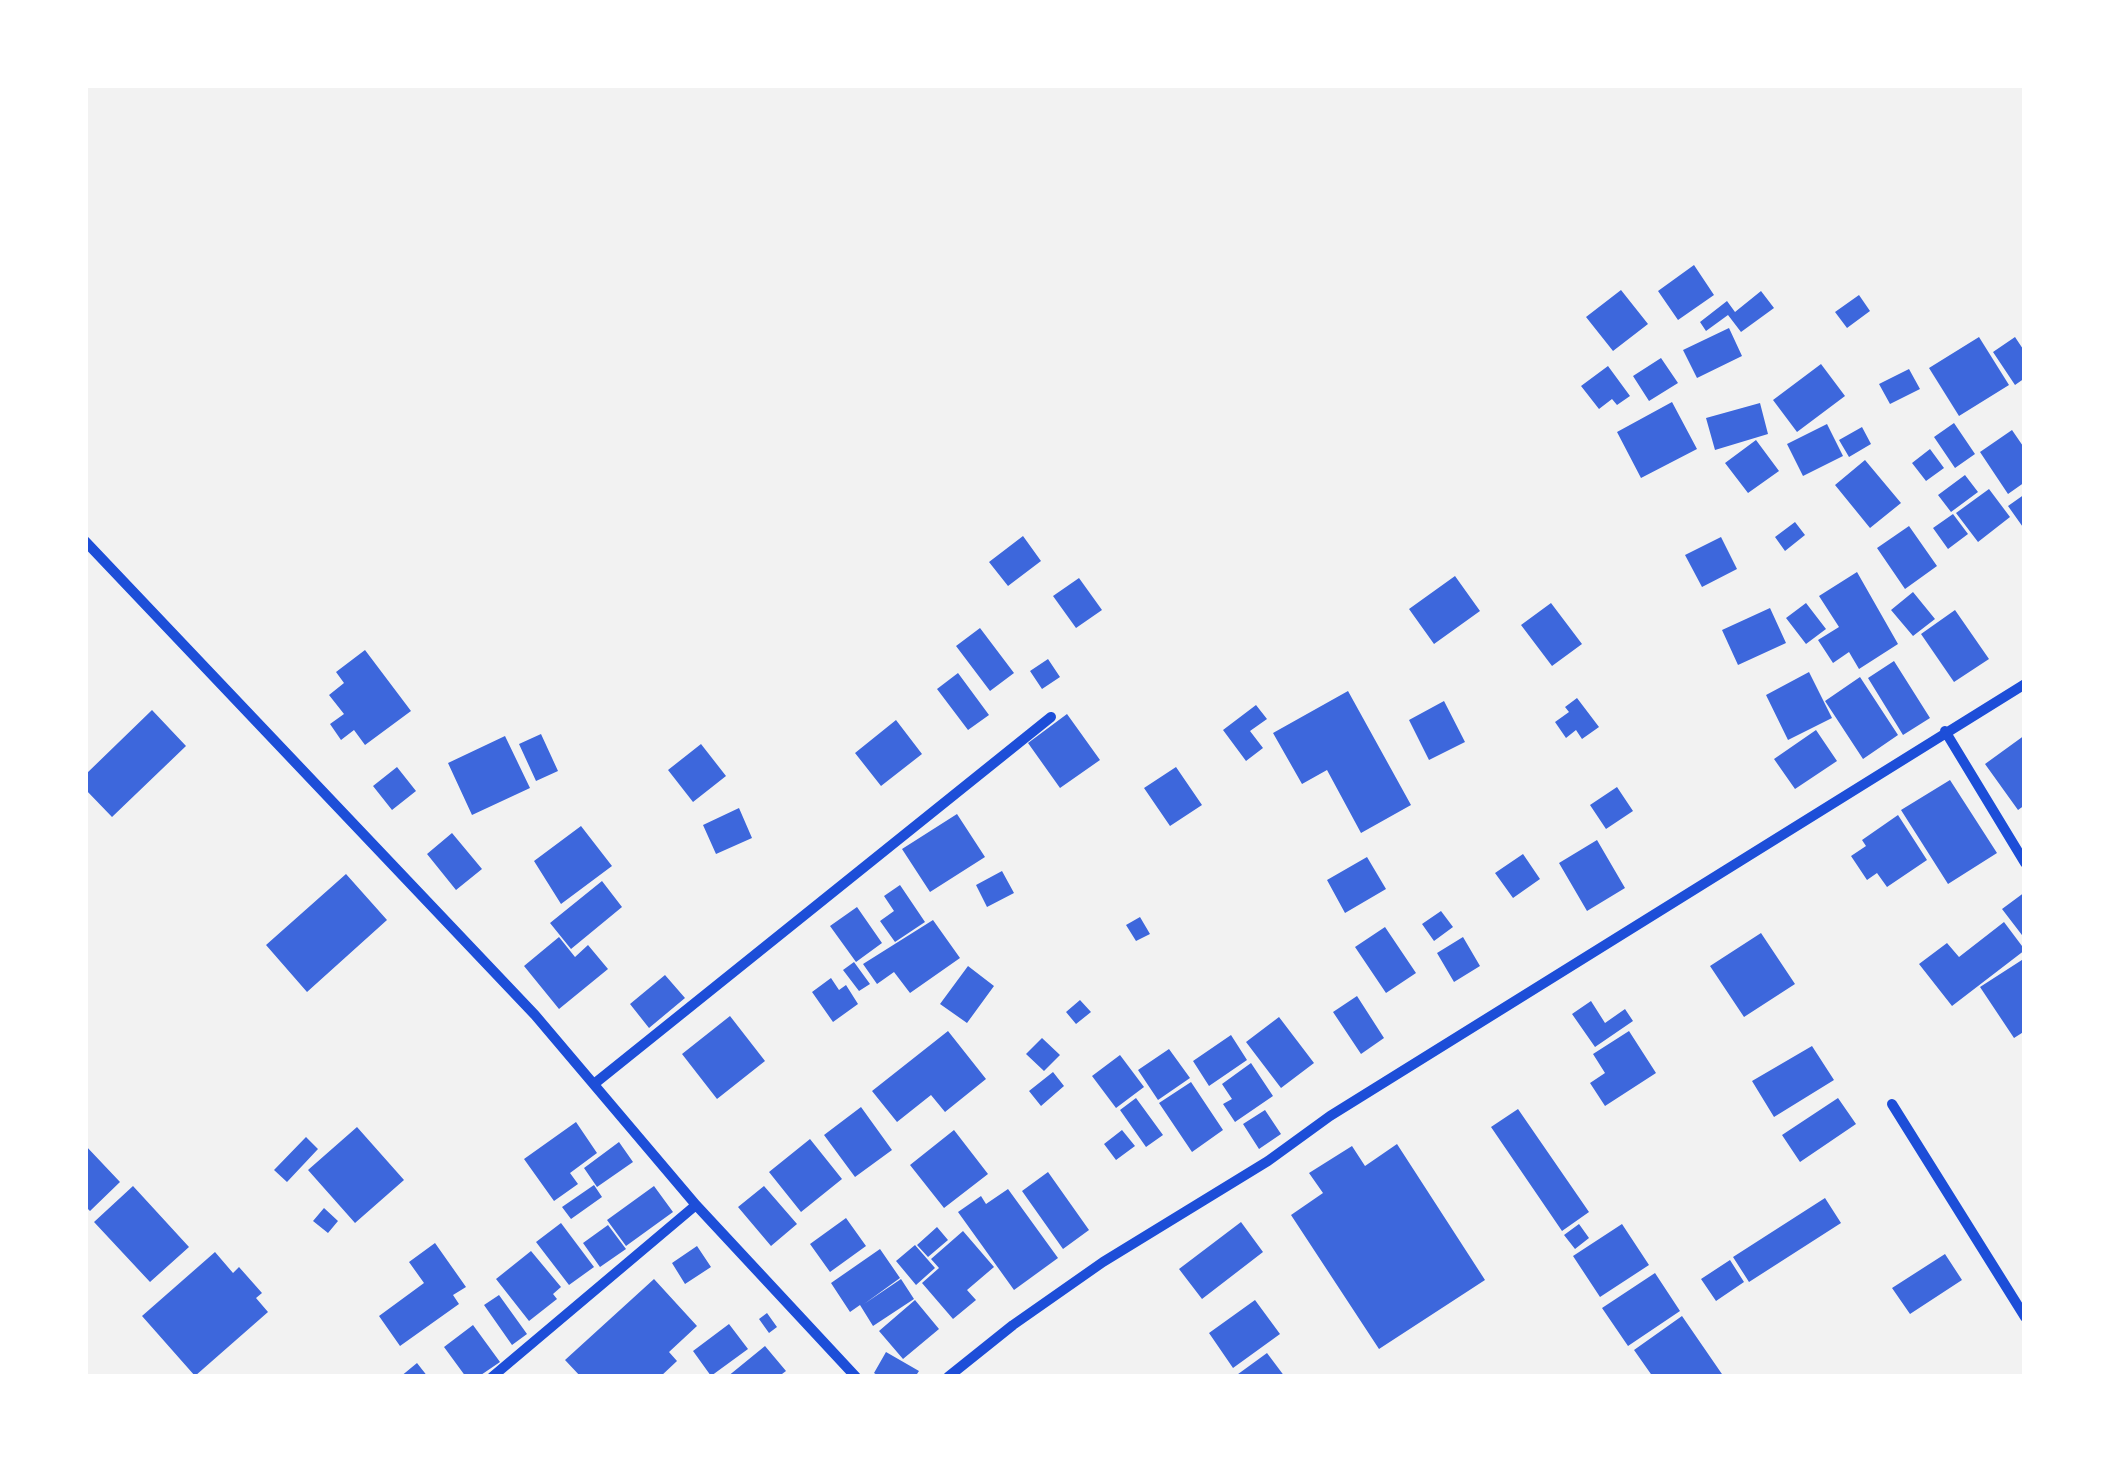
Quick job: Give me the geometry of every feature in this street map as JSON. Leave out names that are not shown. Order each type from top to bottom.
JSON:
[{"type":"street","points":[[85,542],[535,1016],[696,1205],[856,1377]]},
{"type":"street","points":[[948,1377],[1013,1325],[1103,1262],[1268,1161],[1330,1116],[2025,684]]},
{"type":"street","points":[[594,1084],[1052,717]]},
{"type":"street","points":[[1945,731],[2025,863]]},
{"type":"street","points":[[1892,1104],[2025,1316]]},
{"type":"street","points":[[492,1377],[696,1205]]},
{"type":"building","points":[[1694,265],[1714,295],[1678,320],[1658,291]]},
{"type":"building","points":[[1621,290],[1648,324],[1613,351],[1586,317]]},
{"type":"building","points":[[1761,291],[1774,308],[1741,332],[1728,315],[1706,331],[1700,322],[1727,301],[1735,312]]},
{"type":"building","points":[[1859,295],[1870,311],[1847,328],[1835,312]]},
{"type":"building","points":[[1729,328],[1742,356],[1697,378],[1683,350]]},
{"type":"building","points":[[1979,337],[2009,385],[1959,416],[1929,368]]},
{"type":"building","points":[[2015,337],[2025,352],[2025,378],[2015,385],[1993,352]]},
{"type":"building","points":[[1661,358],[1678,383],[1649,401],[1633,376]]},
{"type":"building","points":[[1821,364],[1845,396],[1797,432],[1773,400]]},
{"type":"building","points":[[1608,366],[1630,396],[1617,405],[1612,399],[1599,409],[1581,386]]},
{"type":"building","points":[[1909,369],[1920,389],[1890,404],[1879,384]]},
{"type":"building","points":[[1672,402],[1697,449],[1641,478],[1617,432]]},
{"type":"building","points":[[1760,403],[1768,434],[1715,450],[1706,418]]},
{"type":"building","points":[[1954,423],[1975,454],[1955,468],[1934,437]]},
{"type":"building","points":[[1827,424],[1843,456],[1803,476],[1787,444]]},
{"type":"building","points":[[1862,427],[1871,444],[1849,457],[1839,440]]},
{"type":"building","points":[[2012,430],[2025,449],[2025,482],[2008,494],[1980,452]]},
{"type":"building","points":[[1756,440],[1779,471],[1748,493],[1725,463]]},
{"type":"building","points":[[1930,449],[1944,468],[1926,481],[1912,463]]},
{"type":"building","points":[[1865,460],[1901,503],[1870,528],[1835,485]]},
{"type":"building","points":[[1965,475],[1978,492],[1951,512],[1938,495]]},
{"type":"building","points":[[1989,489],[2010,517],[1978,542],[1956,513]]},
{"type":"building","points":[[2025,494],[2025,530],[2008,506]]},
{"type":"building","points":[[1953,514],[1968,534],[1948,549],[1933,528]]},
{"type":"building","points":[[1795,522],[1805,535],[1785,551],[1775,537]]},
{"type":"building","points":[[1909,526],[1937,566],[1905,589],[1877,548]]},
{"type":"building","points":[[1023,536],[1041,561],[1008,586],[989,562]]},
{"type":"building","points":[[1721,537],[1737,569],[1702,587],[1685,555]]},
{"type":"building","points":[[1857,572],[1898,644],[1859,669],[1849,652],[1833,663],[1818,640],[1839,627],[1819,596]]},
{"type":"building","points":[[1455,576],[1480,611],[1434,644],[1409,609]]},
{"type":"building","points":[[1079,578],[1102,610],[1076,628],[1053,596]]},
{"type":"building","points":[[1913,592],[1935,619],[1913,636],[1891,610]]},
{"type":"building","points":[[1551,603],[1582,644],[1552,666],[1521,625]]},
{"type":"building","points":[[1806,603],[1826,629],[1806,644],[1786,618]]},
{"type":"building","points":[[1770,608],[1786,643],[1738,665],[1722,630]]},
{"type":"building","points":[[1955,610],[1989,659],[1954,682],[1921,634]]},
{"type":"building","points":[[980,628],[1014,673],[990,691],[956,646]]},
{"type":"building","points":[[365,650],[411,711],[365,745],[354,730],[341,740],[330,724],[344,714],[329,695],[344,683],[336,672]]},
{"type":"building","points":[[1048,659],[1060,677],[1042,689],[1030,671]]},
{"type":"building","points":[[1894,661],[1930,718],[1903,735],[1868,678]]},
{"type":"building","points":[[1809,672],[1832,718],[1788,740],[1766,695]]},
{"type":"building","points":[[958,673],[989,715],[968,730],[937,689]]},
{"type":"building","points":[[1860,677],[1898,735],[1863,759],[1825,701]]},
{"type":"building","points":[[1348,691],[1411,805],[1361,833],[1327,770],[1302,784],[1273,733]]},
{"type":"building","points":[[1577,698],[1599,727],[1582,739],[1576,730],[1566,738],[1555,722],[1569,712],[1565,707]]},
{"type":"building","points":[[1444,701],[1465,742],[1429,760],[1409,720]]},
{"type":"building","points":[[1256,705],[1267,719],[1250,731],[1263,748],[1246,761],[1223,730]]},
{"type":"building","points":[[152,710],[186,746],[112,817],[85,789],[85,775]]},
{"type":"building","points":[[1067,714],[1100,760],[1060,788],[1028,743]]},
{"type":"building","points":[[896,720],[922,754],[881,786],[855,753]]},
{"type":"building","points":[[1816,730],[1837,761],[1795,789],[1774,759]]},
{"type":"building","points":[[541,734],[558,771],[536,781],[519,744]]},
{"type":"building","points":[[2025,735],[2025,805],[2018,810],[1985,764]]},
{"type":"building","points":[[505,736],[530,788],[472,815],[448,763]]},
{"type":"building","points":[[701,744],[726,776],[693,802],[668,770]]},
{"type":"building","points":[[397,767],[416,791],[392,810],[373,786]]},
{"type":"building","points":[[1176,767],[1202,805],[1170,826],[1144,788]]},
{"type":"building","points":[[1950,780],[1997,853],[1948,884],[1901,810]]},
{"type":"building","points":[[1617,787],[1633,811],[1606,829],[1590,805]]},
{"type":"building","points":[[739,808],[752,838],[716,854],[703,825]]},
{"type":"building","points":[[957,814],[985,857],[930,892],[902,849]]},
{"type":"building","points":[[1898,815],[1927,860],[1887,887],[1877,873],[1867,880],[1851,856],[1866,846],[1862,840]]},
{"type":"building","points":[[581,826],[612,866],[561,904],[534,861]]},
{"type":"building","points":[[452,833],[482,869],[456,890],[427,854]]},
{"type":"building","points":[[1597,840],[1625,888],[1587,911],[1559,863]]},
{"type":"building","points":[[1523,854],[1540,879],[1513,898],[1495,873]]},
{"type":"building","points":[[1367,857],[1386,889],[1345,913],[1327,880]]},
{"type":"building","points":[[1002,871],[1014,893],[987,907],[976,885]]},
{"type":"building","points":[[346,874],[387,920],[307,992],[266,945]]},
{"type":"building","points":[[602,881],[622,907],[571,949],[550,923]]},
{"type":"building","points":[[900,885],[925,922],[895,942],[880,921],[894,911],[884,896]]},
{"type":"building","points":[[2025,892],[2025,939],[2002,909]]},
{"type":"building","points":[[857,907],[882,943],[856,962],[830,926]]},
{"type":"building","points":[[1441,911],[1453,927],[1434,941],[1422,924]]},
{"type":"building","points":[[1140,917],[1150,934],[1136,941],[1126,925]]},
{"type":"building","points":[[933,920],[960,958],[910,993],[894,972],[877,984],[863,964]]},
{"type":"building","points":[[2004,922],[2025,950],[1952,1006],[1919,964],[1947,943],[1959,957]]},
{"type":"building","points":[[1385,927],[1416,973],[1386,993],[1355,947]]},
{"type":"building","points":[[1761,933],[1795,984],[1744,1017],[1710,966]]},
{"type":"building","points":[[559,937],[575,957],[588,945],[608,969],[559,1009],[524,966]]},
{"type":"building","points":[[1463,937],[1480,966],[1454,982],[1437,953]]},
{"type":"building","points":[[2025,958],[2025,1031],[2014,1038],[1980,987]]},
{"type":"building","points":[[854,962],[870,984],[859,991],[843,970]]},
{"type":"building","points":[[968,966],[994,986],[967,1023],[940,1004]]},
{"type":"building","points":[[665,975],[685,998],[649,1028],[630,1004]]},
{"type":"building","points":[[831,978],[839,990],[846,985],[858,1004],[833,1022],[812,992]]},
{"type":"building","points":[[1357,996],[1384,1038],[1361,1054],[1333,1012]]},
{"type":"building","points":[[1080,1000],[1091,1012],[1076,1024],[1066,1012]]},
{"type":"building","points":[[1591,1001],[1605,1023],[1625,1009],[1633,1021],[1595,1047],[1572,1014]]},
{"type":"building","points":[[730,1016],[765,1061],[717,1099],[682,1054]]},
{"type":"building","points":[[1279,1017],[1314,1063],[1281,1088],[1246,1042]]},
{"type":"building","points":[[948,1031],[986,1079],[945,1112],[931,1095],[897,1122],[872,1091]]},
{"type":"building","points":[[1629,1031],[1656,1073],[1605,1106],[1590,1083],[1605,1073],[1593,1054]]},
{"type":"building","points":[[1231,1035],[1247,1060],[1209,1086],[1193,1061]]},
{"type":"building","points":[[1042,1038],[1060,1055],[1044,1071],[1026,1054]]},
{"type":"building","points":[[1812,1046],[1834,1080],[1774,1117],[1752,1081]]},
{"type":"building","points":[[1169,1049],[1190,1078],[1158,1100],[1138,1070]]},
{"type":"building","points":[[1120,1055],[1144,1087],[1116,1108],[1092,1076]]},
{"type":"building","points":[[1251,1063],[1273,1096],[1235,1122],[1223,1104],[1232,1099],[1222,1084]]},
{"type":"building","points":[[1053,1072],[1064,1086],[1041,1106],[1029,1091]]},
{"type":"building","points":[[1191,1082],[1223,1130],[1192,1152],[1159,1103]]},
{"type":"building","points":[[1136,1098],[1163,1135],[1146,1147],[1120,1110]]},
{"type":"building","points":[[1838,1098],[1856,1124],[1800,1162],[1782,1135]]},
{"type":"building","points":[[861,1107],[892,1150],[855,1177],[824,1135]]},
{"type":"building","points":[[1518,1109],[1589,1212],[1562,1231],[1491,1127]]},
{"type":"building","points":[[1265,1110],[1281,1134],[1259,1149],[1243,1124]]},
{"type":"building","points":[[576,1122],[597,1153],[570,1173],[578,1184],[554,1201],[524,1159]]},
{"type":"building","points":[[357,1127],[404,1180],[355,1223],[308,1170]]},
{"type":"building","points":[[954,1130],[988,1174],[944,1208],[910,1165]]},
{"type":"building","points":[[1122,1130],[1135,1146],[1116,1160],[1104,1144]]},
{"type":"building","points":[[306,1137],[318,1149],[287,1182],[274,1170]]},
{"type":"building","points":[[810,1139],[842,1179],[801,1212],[769,1172]]},
{"type":"building","points":[[619,1142],[633,1162],[597,1187],[584,1168]]},
{"type":"building","points":[[1397,1144],[1485,1280],[1379,1349],[1291,1215],[1323,1193],[1309,1173],[1352,1146],[1365,1166]]},
{"type":"building","points":[[85,1145],[120,1182],[90,1211],[85,1206]]},
{"type":"building","points":[[1048,1172],[1089,1230],[1063,1249],[1022,1191]]},
{"type":"building","points":[[594,1185],[602,1197],[571,1219],[562,1207]]},
{"type":"building","points":[[133,1186],[189,1247],[150,1282],[94,1222]]},
{"type":"building","points":[[654,1186],[673,1212],[626,1246],[607,1220]]},
{"type":"building","points":[[764,1186],[797,1224],[771,1246],[738,1207]]},
{"type":"building","points":[[1008,1189],[1058,1258],[1014,1290],[958,1212],[981,1196],[986,1204]]},
{"type":"building","points":[[1825,1198],[1841,1223],[1749,1282],[1733,1257]]},
{"type":"building","points":[[324,1208],[338,1221],[328,1233],[313,1221]]},
{"type":"building","points":[[846,1218],[866,1246],[830,1272],[810,1244]]},
{"type":"building","points":[[1241,1222],[1263,1252],[1202,1299],[1179,1269]]},
{"type":"building","points":[[561,1223],[594,1267],[569,1285],[536,1242]]},
{"type":"building","points":[[1579,1224],[1589,1238],[1575,1249],[1564,1235]]},
{"type":"building","points":[[1622,1224],[1649,1265],[1600,1297],[1573,1256]]},
{"type":"building","points":[[608,1225],[626,1249],[600,1267],[583,1243]]},
{"type":"building","points":[[937,1227],[948,1240],[928,1257],[917,1245]]},
{"type":"building","points":[[963,1231],[994,1267],[967,1290],[976,1300],[953,1319],[922,1283],[939,1268],[931,1259]]},
{"type":"building","points":[[435,1243],[466,1287],[453,1295],[459,1304],[400,1346],[379,1316],[424,1283],[409,1262]]},
{"type":"building","points":[[915,1245],[935,1268],[916,1285],[896,1261]]},
{"type":"building","points":[[697,1246],[711,1267],[685,1284],[672,1263]]},
{"type":"building","points":[[880,1249],[900,1278],[864,1304],[901,1279],[914,1299],[873,1326],[860,1305],[850,1312],[831,1283]]},
{"type":"building","points":[[531,1251],[561,1287],[553,1294],[557,1299],[529,1321],[496,1279]]},
{"type":"building","points":[[215,1252],[233,1273],[239,1267],[262,1293],[256,1298],[268,1312],[195,1376],[142,1316]]},
{"type":"building","points":[[1945,1254],[1962,1280],[1910,1314],[1892,1288]]},
{"type":"building","points":[[1730,1260],[1744,1282],[1716,1301],[1701,1279]]},
{"type":"building","points":[[1655,1273],[1680,1311],[1628,1346],[1602,1308]]},
{"type":"building","points":[[654,1279],[697,1326],[669,1352],[677,1361],[660,1377],[581,1377],[565,1360]]},
{"type":"building","points":[[499,1295],[527,1334],[512,1345],[484,1305]]},
{"type":"building","points":[[915,1300],[939,1329],[903,1359],[879,1331]]},
{"type":"building","points":[[1255,1300],[1280,1334],[1233,1368],[1209,1333]]},
{"type":"building","points":[[767,1313],[777,1327],[769,1333],[759,1319]]},
{"type":"building","points":[[1682,1316],[1724,1377],[1653,1377],[1634,1350]]},
{"type":"building","points":[[729,1324],[748,1349],[711,1376],[693,1351]]},
{"type":"building","points":[[473,1325],[500,1362],[478,1377],[466,1377],[444,1347]]},
{"type":"building","points":[[765,1346],[786,1371],[778,1377],[727,1377]]},
{"type":"building","points":[[886,1352],[919,1371],[915,1377],[880,1377],[874,1373]]},
{"type":"building","points":[[1267,1353],[1285,1377],[1234,1377]]},
{"type":"building","points":[[417,1363],[428,1377],[400,1377]]}]
